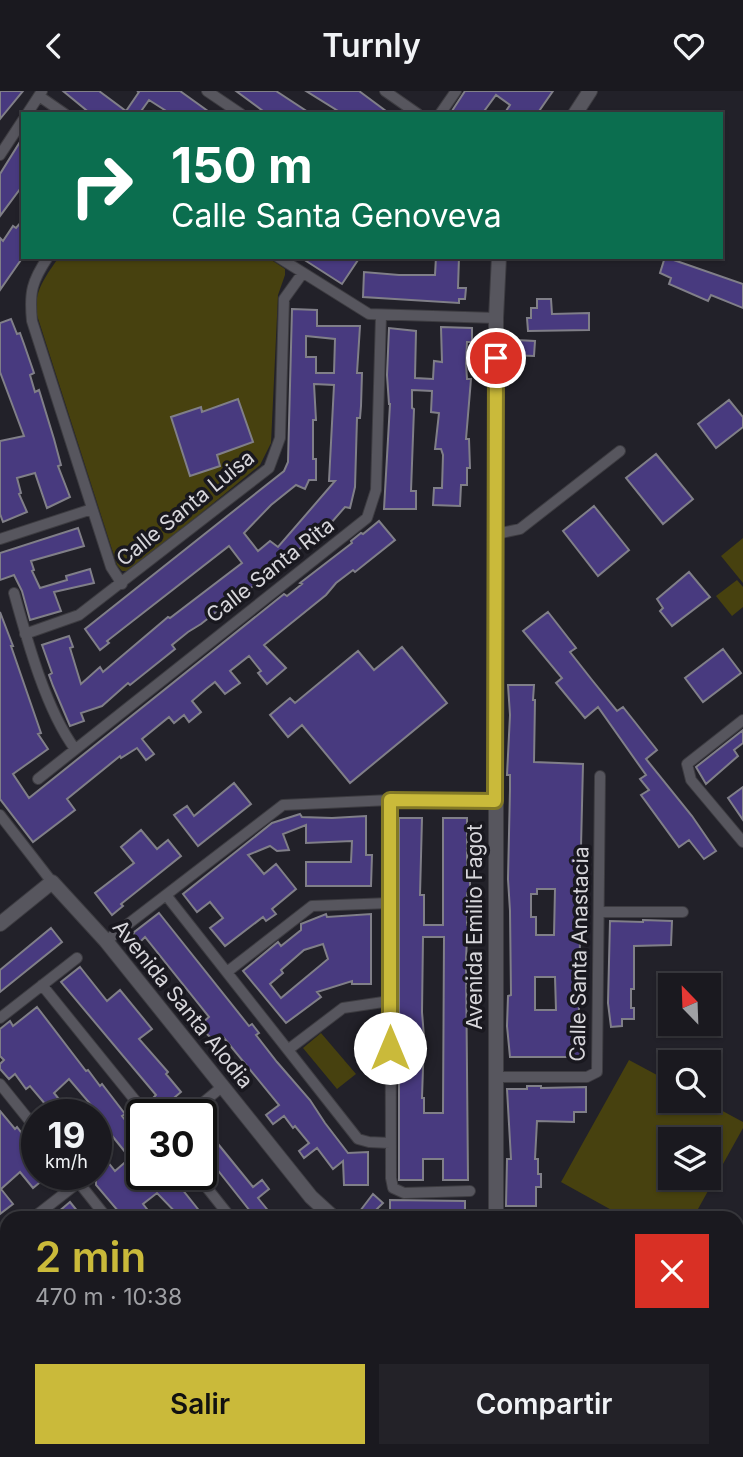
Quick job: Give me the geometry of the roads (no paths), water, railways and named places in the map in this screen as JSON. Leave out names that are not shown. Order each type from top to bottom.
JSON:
[{"type":"street","points":[[207,91],[238,112]]},
{"type":"street","points":[[385,91],[415,112]]},
{"type":"street","points":[[441,112],[456,91]]},
{"type":"street","points":[[576,112],[590,91]]},
{"type":"street","points":[[28,112],[40,94],[62,112]]},
{"type":"street","points":[[0,155],[21,123]]},
{"type":"street","points":[[47,259],[37,274],[30,296],[32,321],[111,566],[122,584]]},
{"type":"street","points":[[281,259],[369,314],[496,318]]},
{"type":"street","name":"Avenida Emilio Fagot","points":[[496,1211],[496,318],[499,259]]},
{"type":"street","name":"Calle Santa Luisa","points":[[25,634],[79,615],[269,468],[280,438],[284,299],[302,274]]},
{"type":"street","name":"Calle Santa Rita","points":[[38,779],[367,518],[376,490],[381,316]]},
{"type":"street","points":[[496,534],[520,529],[620,451]]},
{"type":"street","points":[[0,539],[92,509]]},
{"type":"street","points":[[14,593],[25,634],[61,731],[75,749]]},
{"type":"street","points":[[743,720],[687,764],[691,780],[743,842]]},
{"type":"street","name":"Calle Santa Anastacia","points":[[496,1077],[587,1077],[597,1072],[601,912],[600,776]]},
{"type":"street","points":[[106,941],[284,805],[390,800],[495,801]]},
{"type":"street","points":[[390,800],[390,1143],[393,1188],[404,1193],[470,1191]]},
{"type":"street","name":"Avenida Santa Alodia","points":[[0,815],[52,882],[106,941],[311,1197],[326,1211]]},
{"type":"street","points":[[0,924],[52,882]]},
{"type":"street","points":[[166,895],[358,1139],[390,1143]]},
{"type":"street","points":[[227,972],[313,906],[390,903]]},
{"type":"street","points":[[601,912],[683,912]]},
{"type":"street","points":[[0,1018],[77,958]]},
{"type":"street","points":[[42,985],[135,1099]]},
{"type":"street","points":[[289,1049],[343,1008],[390,1001]]},
{"type":"street","points":[[0,1084],[21,1110]]},
{"type":"street","points":[[207,1099],[223,1086]]},
{"type":"street","points":[[41,1211],[63,1190]]},
{"type":"street","points":[[85,1190],[102,1211]]},
{"type":"street","points":[[209,1190],[225,1211]]}]
